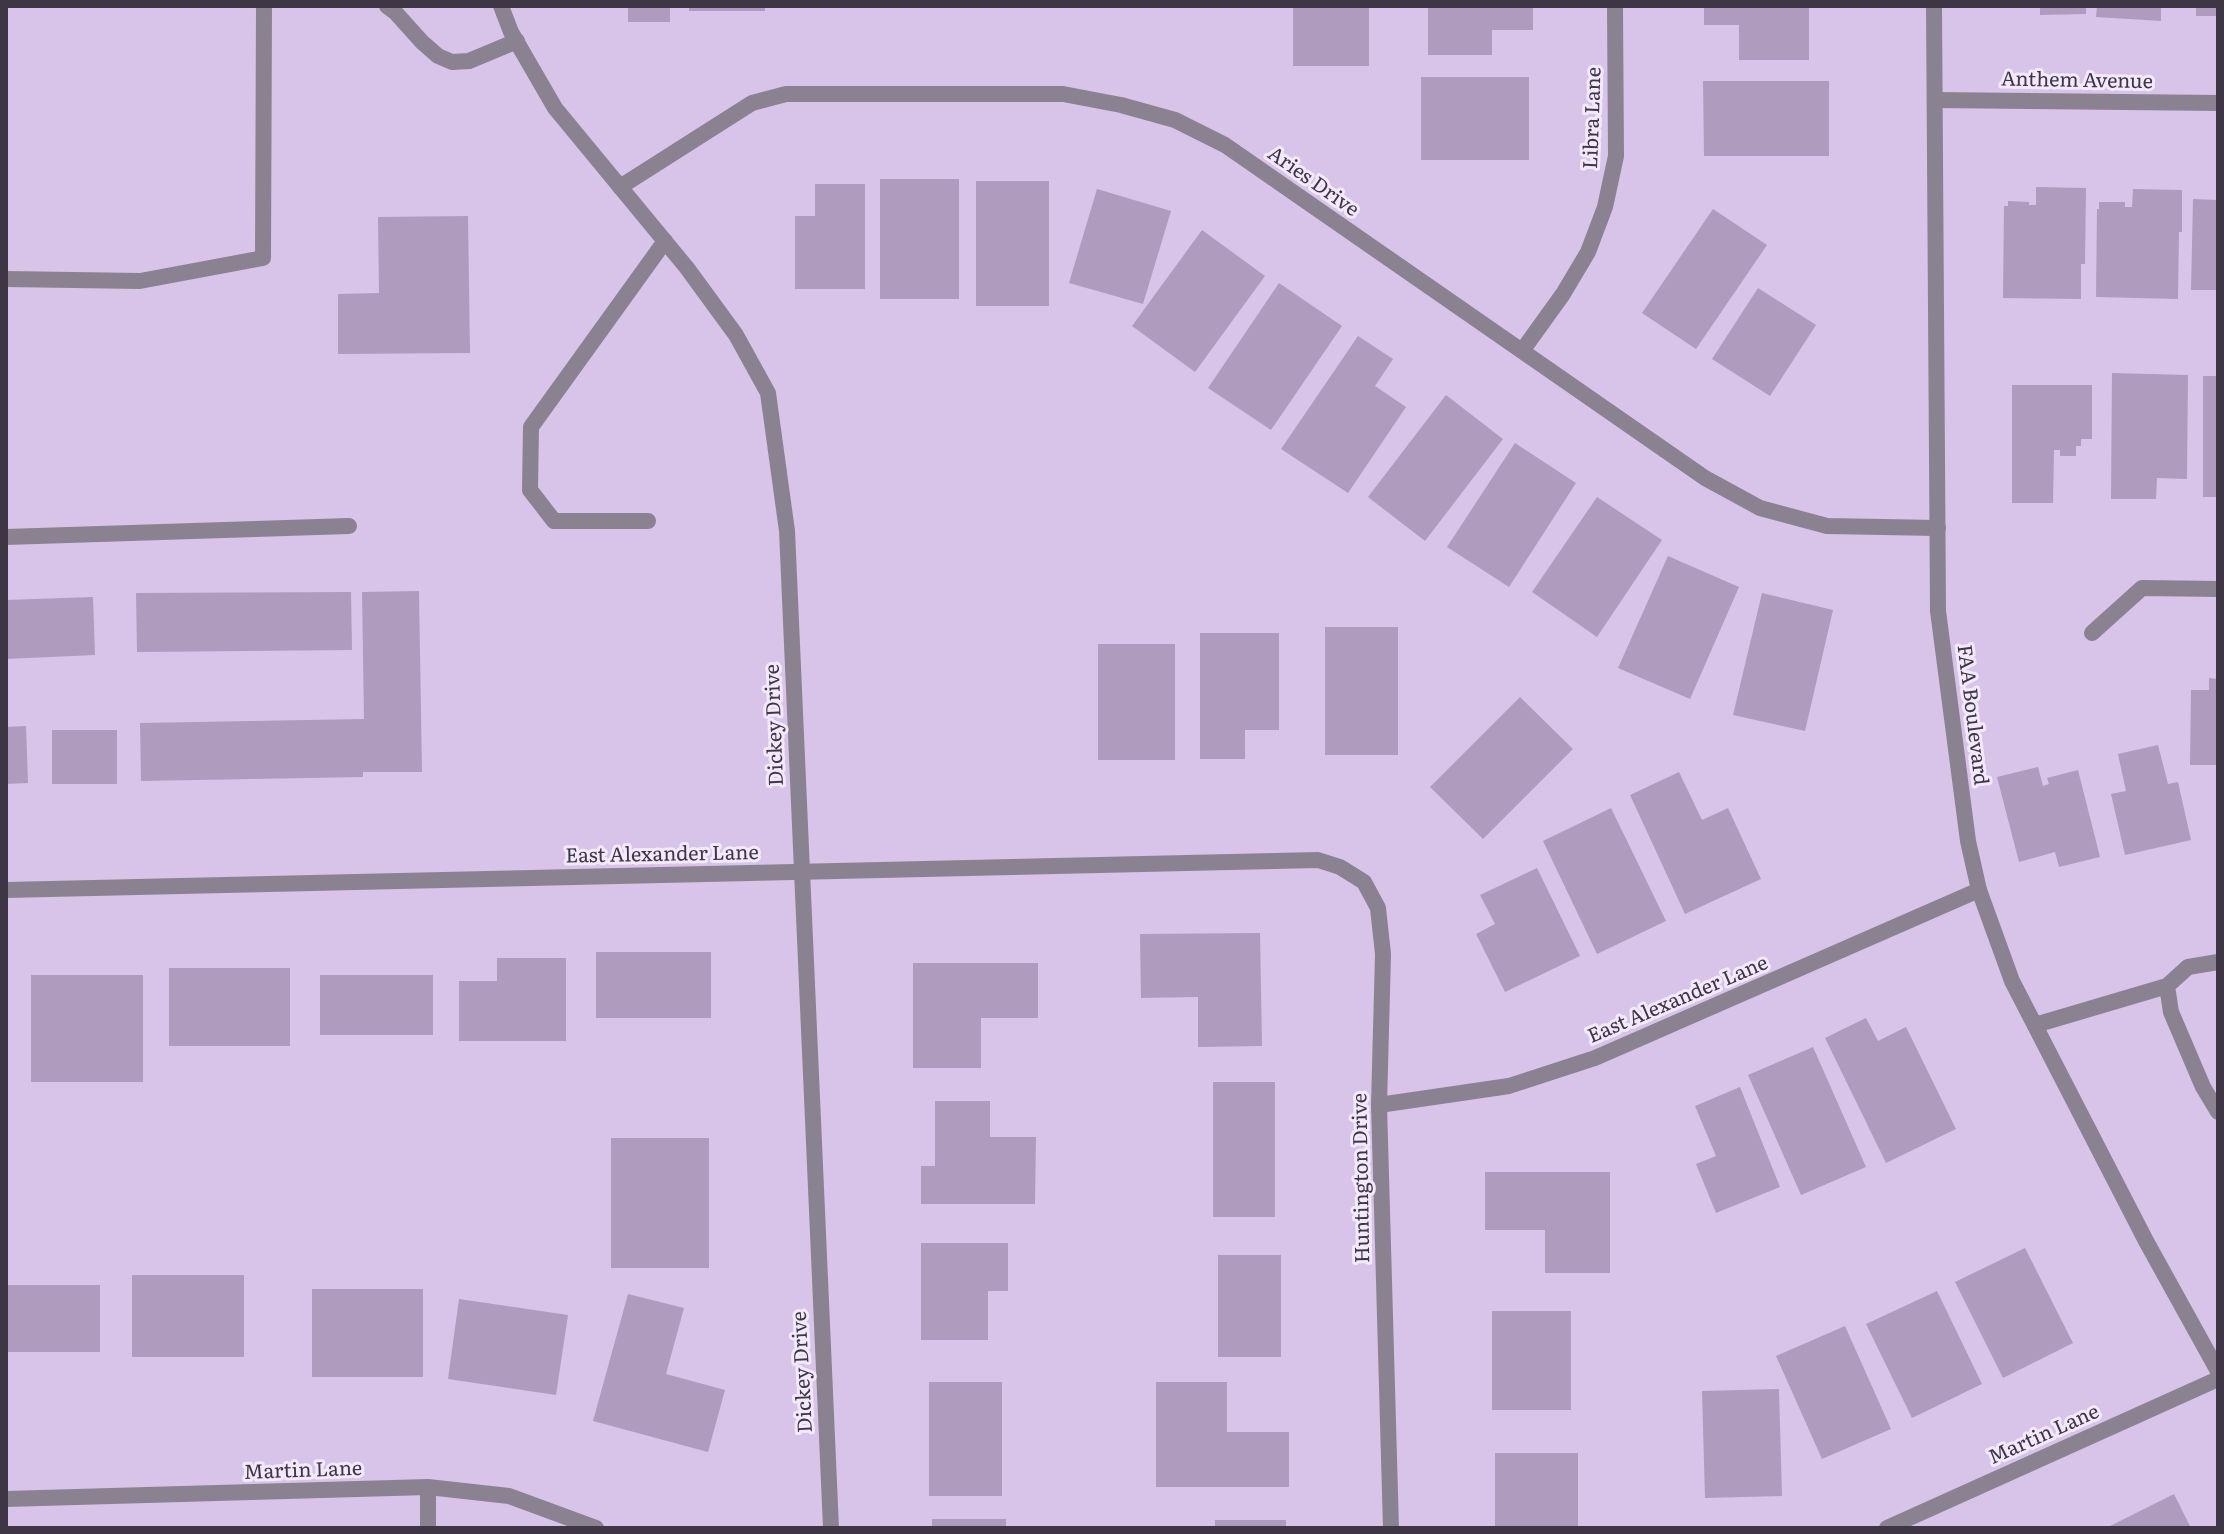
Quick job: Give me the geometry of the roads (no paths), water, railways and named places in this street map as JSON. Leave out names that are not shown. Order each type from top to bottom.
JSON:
[{"type":"street","points":[[6,279],[140,281],[263,258],[264,6]]},
{"type":"street","points":[[387,6],[438,56],[452,62],[469,61],[517,41]]},
{"type":"street","name":"Dickey Drive","points":[[501,6],[555,108],[665,241],[736,335],[768,393],[787,531],[831,1528]]},
{"type":"street","name":"Libra Lane","points":[[1522,351],[1563,294],[1588,252],[1605,207],[1616,156],[1615,6]]},
{"type":"street","name":"FAA Boulevard","points":[[1934,6],[1938,611],[1968,841],[1979,890],[2012,981],[2146,1241],[2218,1371]]},
{"type":"street","name":"Aries Drive","points":[[620,187],[752,103],[786,94],[1063,94],[1107,102],[1175,120],[1225,145],[1705,478],[1760,508],[1827,526],[1938,528]]},
{"type":"street","name":"Anthem Avenue","points":[[1935,100],[2218,103]]},
{"type":"street","points":[[648,521],[554,521],[530,490],[531,427],[665,241]]},
{"type":"street","points":[[6,537],[349,526]]},
{"type":"street","points":[[2092,633],[2142,588],[2218,589]]},
{"type":"street","name":"East Alexander Lane","points":[[6,890],[1318,860]]},
{"type":"street","name":"Huntington Drive","points":[[1318,860],[1340,867],[1364,882],[1378,908],[1383,954],[1379,1105],[1391,1528]]},
{"type":"street","name":"East Alexander Lane","points":[[1379,1105],[1509,1086],[1595,1058],[1979,890]]},
{"type":"street","points":[[2035,1025],[2167,986],[2188,967],[2218,962]]},
{"type":"street","points":[[2167,986],[2171,1012],[2203,1087],[2218,1112]]},
{"type":"street","name":"Martin Lane","points":[[1887,1528],[2218,1379]]},
{"type":"street","points":[[428,1487],[428,1528]]},
{"type":"street","name":"Martin Lane","points":[[6,1499],[428,1487],[509,1496],[596,1528]]}]
